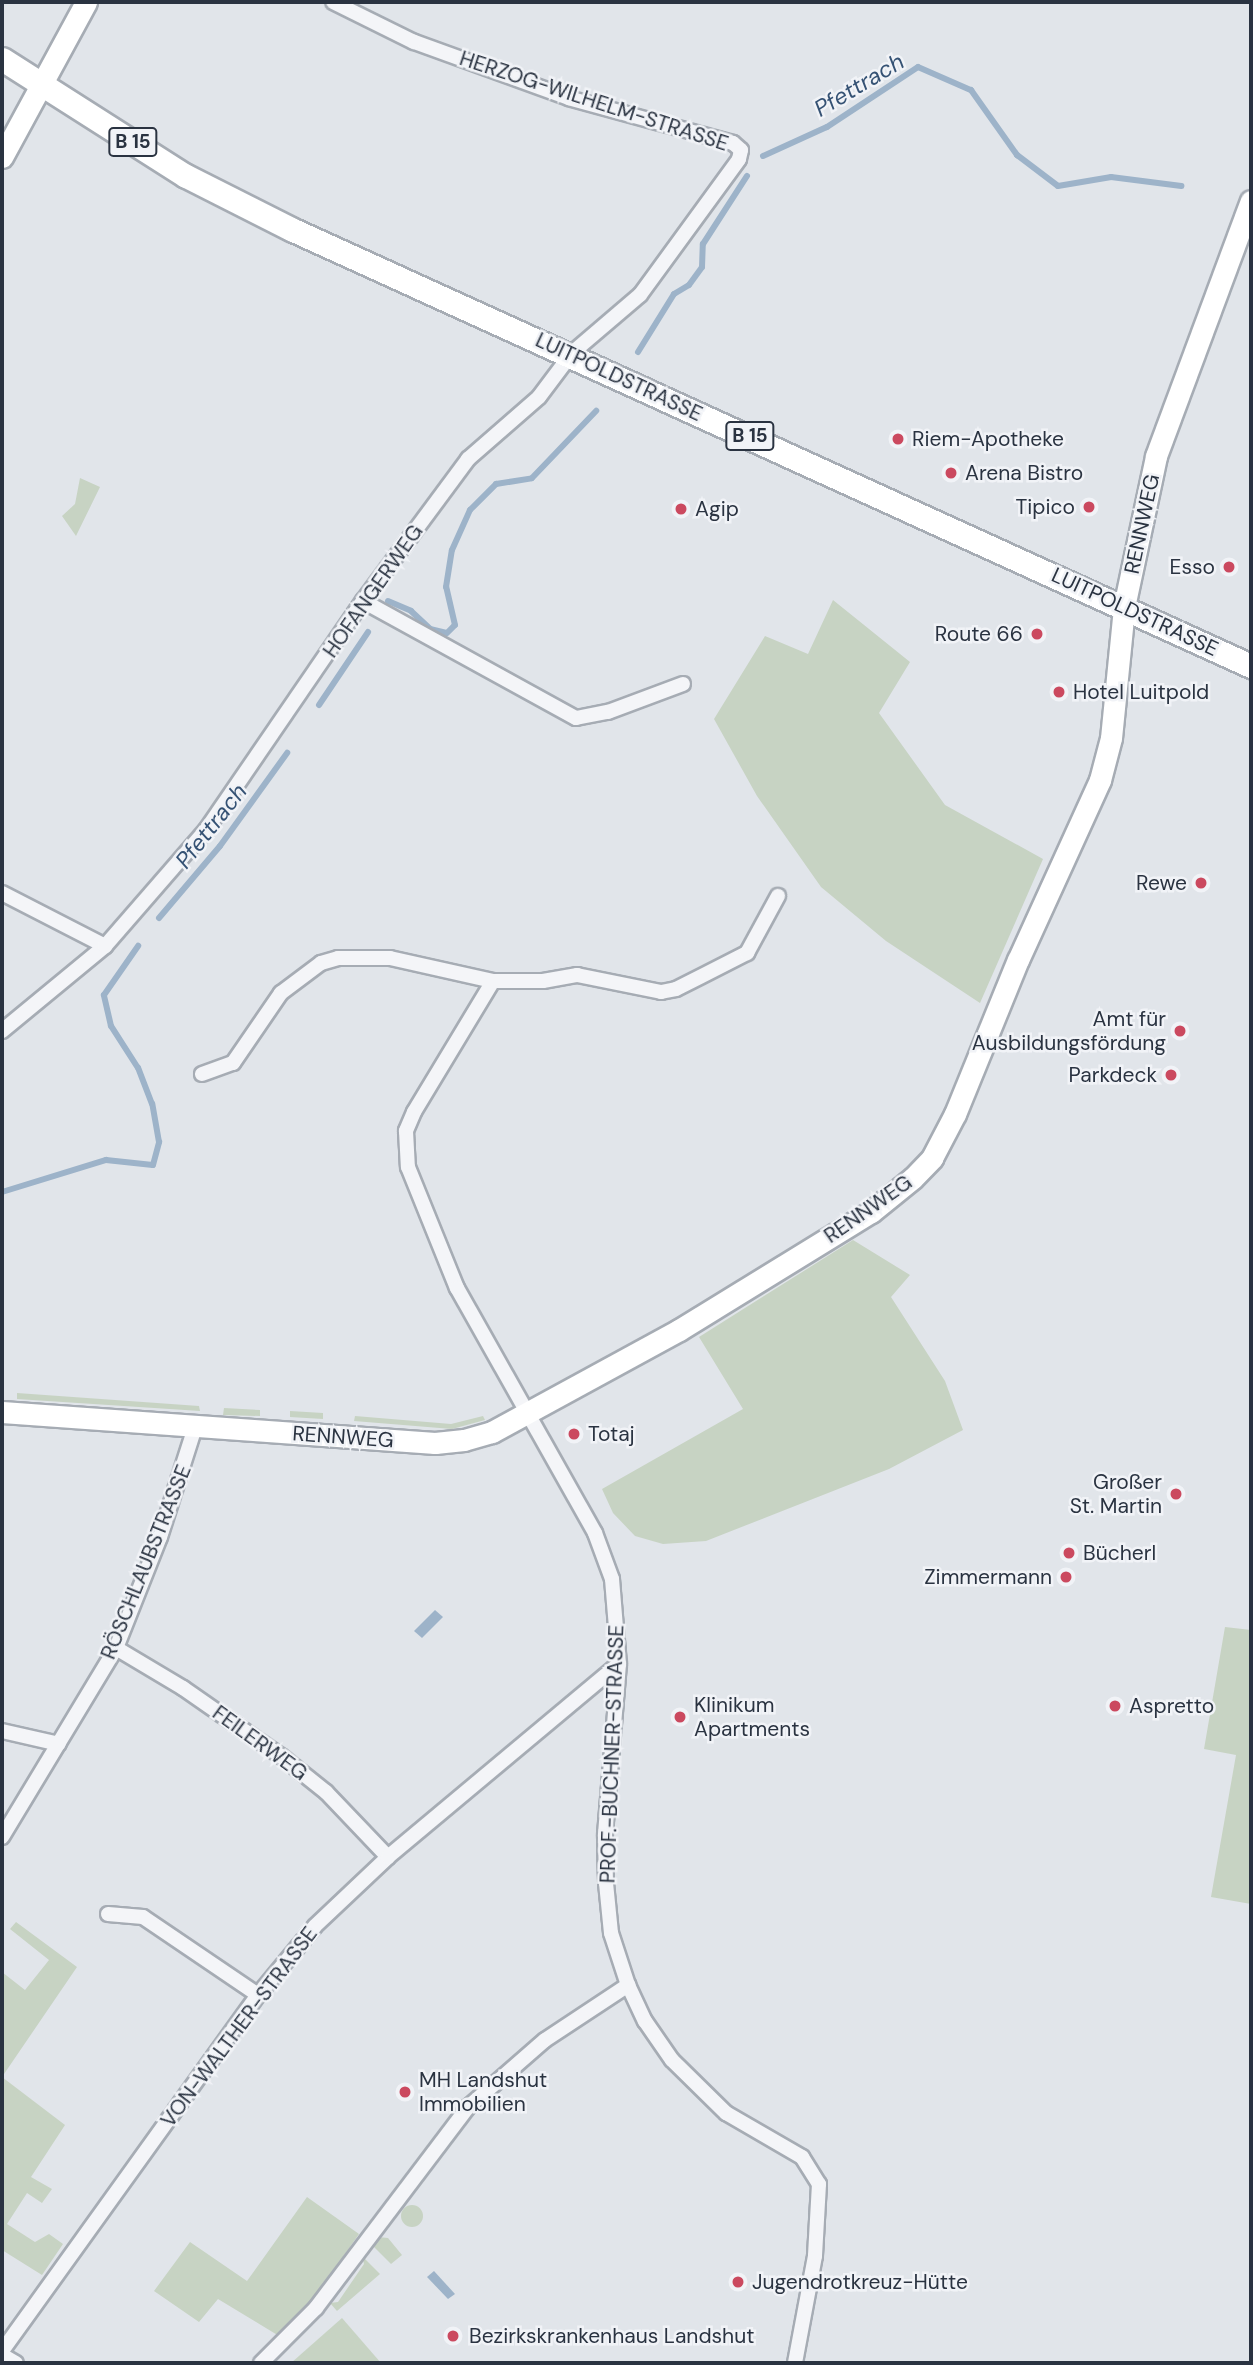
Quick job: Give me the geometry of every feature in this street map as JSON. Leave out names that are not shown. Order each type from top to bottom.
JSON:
[{"type":"main road","points":[[2,157],[86,2]]},
{"type":"main road","name":"LUITPOLDSTRASSE","points":[[2,59],[196,181],[429,294],[572,354],[1251,666]]},
{"type":"main road","name":"RENNWEG","points":[[2,1412],[435,1443],[492,1432],[679,1330],[871,1212],[932,1158],[956,1114],[1018,960],[1100,780],[1111,738],[1124,607],[1156,456],[1251,201]]},
{"type":"street","name":"HERZOG-WILHELM-STRASSE","points":[[333,2],[461,59],[569,98],[733,144],[741,150]]},
{"type":"street","name":"HOFANGERWEG","points":[[2,1031],[105,946],[206,830],[363,601],[468,459],[539,397],[572,354],[640,296],[694,225],[741,150]]},
{"type":"street","points":[[363,601],[576,718],[608,712],[683,684]]},
{"type":"street","points":[[2,893],[105,946]]},
{"type":"street","points":[[202,1074],[233,1063],[281,993],[321,963],[338,958],[390,958],[493,981],[543,981],[577,975],[648,992],[676,989],[747,953],[779,896]]},
{"type":"street","name":"PROF.-BUCHNER-STRASSE","points":[[493,981],[419,1103],[405,1142],[419,1201],[436,1245],[604,1554],[615,1603],[619,1664],[605,1849],[611,1933],[628,1985],[645,2021],[672,2060],[726,2113],[802,2157],[819,2184],[814,2256],[795,2363]]},
{"type":"street","name":"RÖSCHLAUBSTRASSE","points":[[2,1838],[116,1648],[160,1537],[195,1427]]},
{"type":"street","name":"FEILERWEG","points":[[116,1648],[183,1688],[281,1756],[326,1792],[388,1857]]},
{"type":"street","name":"VON-WALTHER-STRASSE","points":[[2,2353],[258,1995],[315,1926],[388,1857],[619,1664]]},
{"type":"street","points":[[2,1731],[59,1744]]},
{"type":"street","points":[[108,1914],[143,1917],[258,1995]]},
{"type":"street","points":[[261,2363],[316,2308],[467,2108],[545,2040],[628,1985]]},
{"type":"street","points":[[2,2353],[16,2363]]},
{"type":"green space","points":[[80,478],[100,487],[76,536],[62,516],[75,504]]},
{"type":"green space","points":[[833,600],[910,662],[879,713],[945,805],[1043,859],[980,1003],[886,941],[821,887],[757,796],[714,719],[765,636],[808,654]]},
{"type":"green space","points":[[853,1240],[910,1275],[891,1297],[945,1381],[963,1430],[889,1469],[706,1541],[663,1544],[635,1536],[613,1513],[602,1489],[743,1409],[699,1337]]},
{"type":"green space","points":[[17,1393],[199,1406],[200,1411],[17,1399]]},
{"type":"green space","points":[[224,1408],[260,1410],[260,1416],[223,1415]]},
{"type":"green space","points":[[290,1411],[323,1413],[323,1419],[290,1417]]},
{"type":"green space","points":[[355,1416],[451,1424],[483,1416],[485,1420],[452,1429],[354,1421]]},
{"type":"green space","points":[[1225,1627],[1251,1630],[1251,1904],[1211,1897],[1236,1755],[1204,1749]]},
{"type":"green space","points":[[16,1922],[77,1967],[2,2077],[2,1972],[25,1990],[49,1960],[10,1929]]},
{"type":"green space","points":[[2,2077],[65,2125],[31,2177],[52,2189],[42,2203],[27,2193],[7,2224],[35,2242],[49,2234],[63,2244],[42,2275],[2,2250]]},
{"type":"green space","points":[[307,2197],[359,2234],[305,2311],[279,2336],[218,2299],[199,2322],[154,2291],[190,2242],[247,2281]]},
{"type":"green space","points":[[412,2205],[420,2208],[423,2216],[420,2224],[412,2227],[404,2224],[401,2216],[404,2208]]},
{"type":"green space","points":[[378,2237],[388,2238],[402,2255],[391,2264],[371,2244]]},
{"type":"green space","points":[[362,2256],[380,2274],[337,2311],[330,2303],[338,2302],[364,2264]]},
{"type":"green space","points":[[342,2318],[381,2363],[291,2363]]},
{"type":"water","points":[[435,1610],[443,1617],[422,1638],[414,1631]]},
{"type":"water","points":[[434,2271],[455,2294],[448,2299],[427,2277]]},
{"type":"waterway","name":"Pfettrach","points":[[763,156],[827,127],[918,67],[971,90],[1017,155],[1058,186],[1111,177],[1181,186]]},
{"type":"waterway","name":"Pfettrach","points":[[638,352],[674,294],[689,285],[702,267],[703,244],[747,176]]},
{"type":"waterway","name":"Pfettrach","points":[[388,601],[411,611],[430,629],[447,633],[455,625],[446,587],[452,550],[470,510],[496,484],[532,478],[596,411]]},
{"type":"waterway","name":"Pfettrach","points":[[319,705],[368,632]]},
{"type":"waterway","name":"Pfettrach","points":[[159,918],[220,846],[287,753]]},
{"type":"waterway","name":"Pfettrach","points":[[2,1192],[106,1160],[153,1165],[159,1142],[152,1104],[138,1068],[111,1026],[104,995],[138,946]]},
{"type":"place","name":"Riem-Apotheke","points":[[898,439]]},
{"type":"place","name":"Arena Bistro","points":[[951,473]]},
{"type":"place","name":"Tipico","points":[[1089,507]]},
{"type":"place","name":"Agip","points":[[681,509]]},
{"type":"place","name":"Esso","points":[[1229,567]]},
{"type":"place","name":"Route 66","points":[[1037,634]]},
{"type":"place","name":"Hotel Luitpold","points":[[1059,692]]},
{"type":"place","name":"Rewe","points":[[1201,883]]},
{"type":"place","name":"Amt für Ausbildungsfördung","points":[[1180,1031]]},
{"type":"place","name":"Parkdeck","points":[[1171,1075]]},
{"type":"place","name":"Totaj","points":[[574,1434]]},
{"type":"place","name":"Großer St. Martin","points":[[1176,1494]]},
{"type":"place","name":"Bücherl","points":[[1069,1553]]},
{"type":"place","name":"Zimmermann","points":[[1066,1577]]},
{"type":"place","name":"Aspretto","points":[[1115,1706]]},
{"type":"place","name":"Klinikum Apartments","points":[[680,1717]]},
{"type":"place","name":"MH Landshut Immobilien","points":[[405,2092]]},
{"type":"place","name":"Jugendrotkreuz-Hütte","points":[[738,2282]]},
{"type":"place","name":"Bezirkskrankenhaus Landshut","points":[[453,2336]]}]
